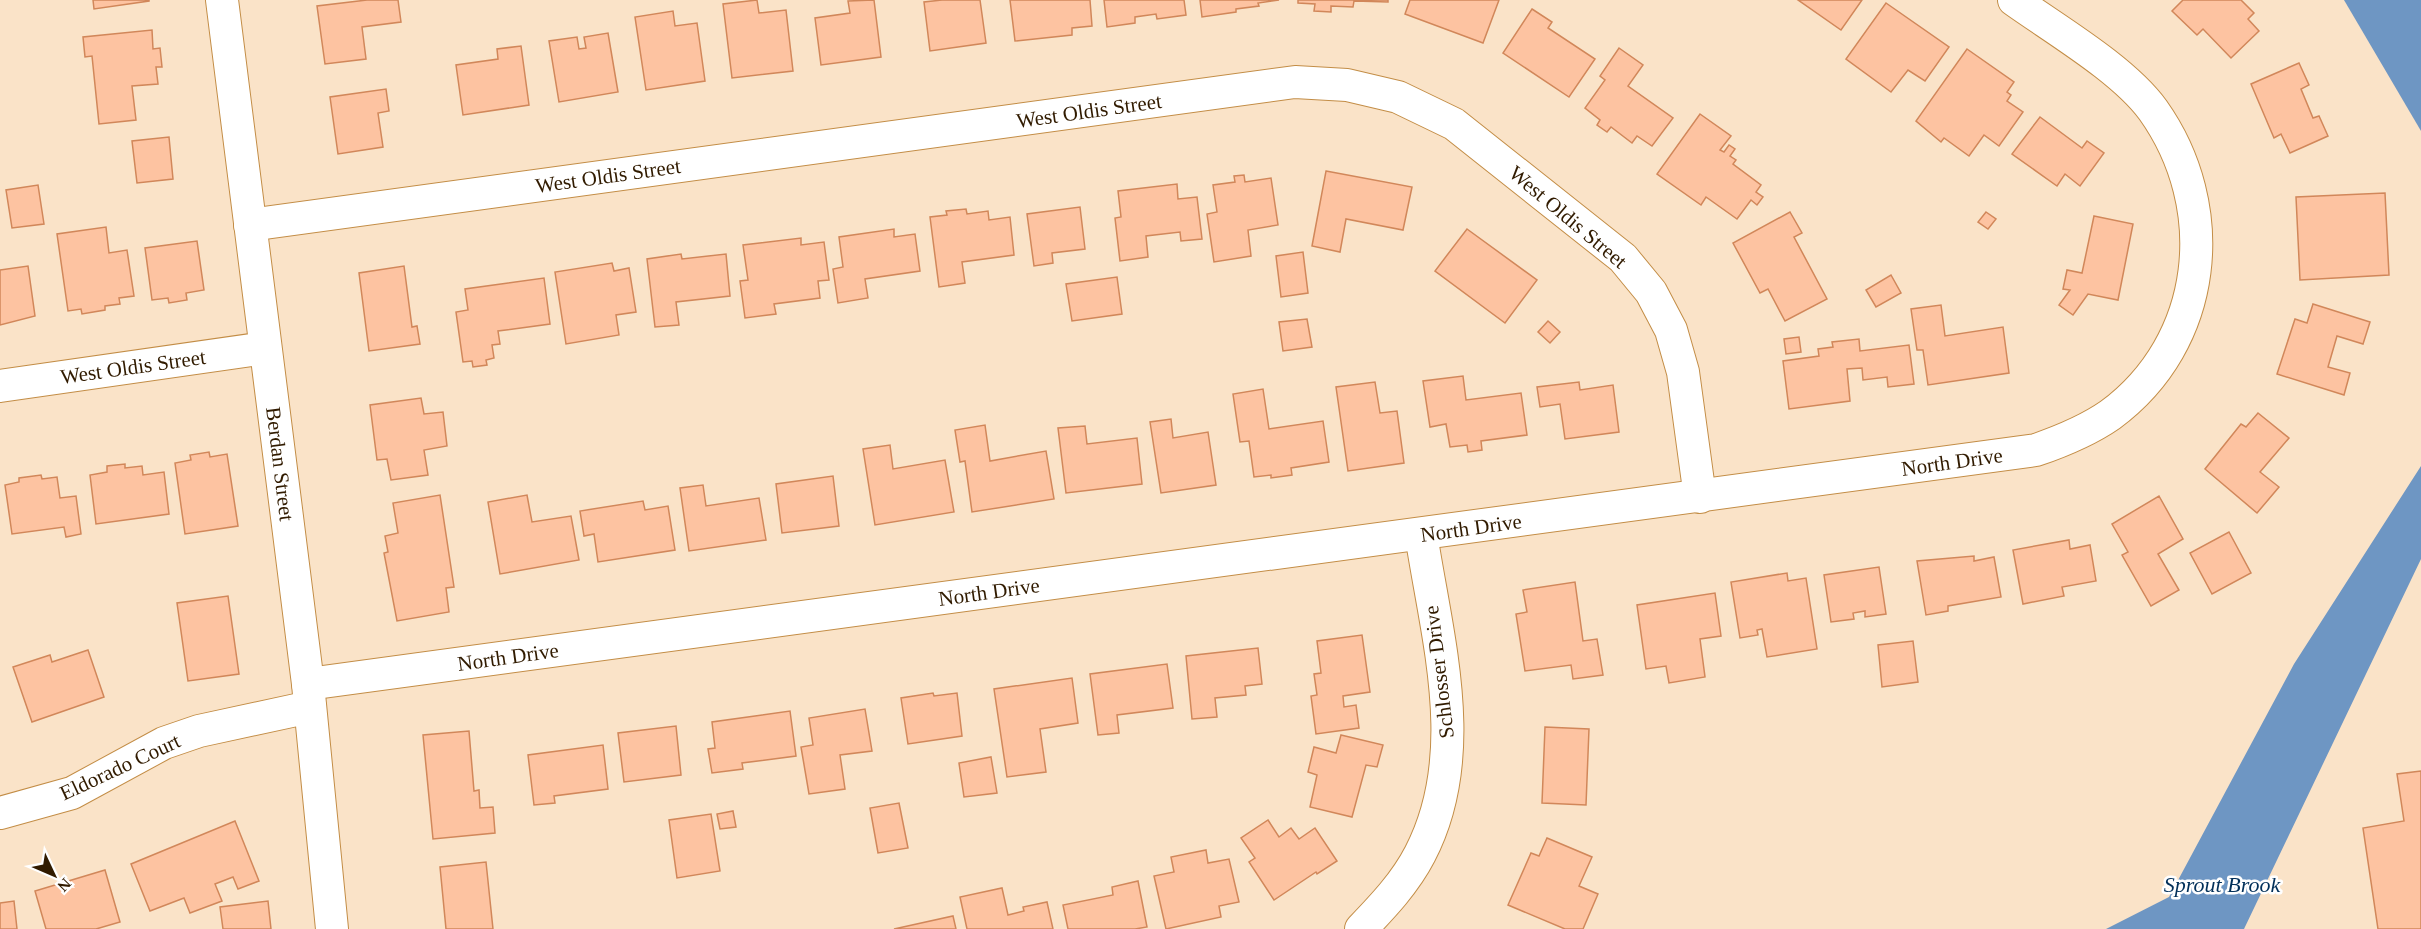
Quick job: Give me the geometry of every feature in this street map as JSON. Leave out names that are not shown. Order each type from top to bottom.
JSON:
[{"type":"street","name":"Berdan Street","points":[[222,0],[309,696],[332,929]]},
{"type":"street","name":"North Drive","points":[[309,696],[1421,534],[2036,450],[2074,436],[2110,415],[2138,390],[2164,358],[2184,318],[2194,278],[2198,233],[2191,189],[2176,147],[2151,108],[2122,78],[2013,0]]},
{"type":"street","name":"West Oldis Street","points":[[250,225],[1295,82],[1347,85],[1398,97],[1454,124],[1623,258],[1651,292],[1671,330],[1683,372],[1700,497]]},
{"type":"street","name":"West Oldis Street","points":[[0,386],[265,348]]},
{"type":"street","name":"Schlosser Drive","points":[[1361,929],[1393,896],[1420,854],[1439,807],[1448,763],[1448,713],[1421,534]]},
{"type":"street","name":"Eldorado Court","points":[[0,813],[72,793],[164,743],[309,696]]},
{"type":"water","points":[[2344,0],[2421,0],[2421,131]]},
{"type":"water","name":"Sprout Brook","points":[[2421,466],[2421,559],[2244,929],[2106,929],[2169,897],[2294,664]]},
{"type":"building","points":[[93,0],[149,0],[149,1],[94,9]]},
{"type":"building","points":[[367,0],[398,0],[401,22],[362,27],[366,59],[325,64],[317,6]]},
{"type":"building","points":[[757,0],[759,13],[786,10],[793,71],[732,78],[723,4]]},
{"type":"building","points":[[874,0],[881,57],[821,65],[815,18],[850,13],[848,1]]},
{"type":"building","points":[[980,0],[986,43],[930,51],[924,2]]},
{"type":"building","points":[[1010,0],[1090,0],[1092,26],[1072,28],[1072,35],[1015,41]]},
{"type":"building","points":[[1104,0],[1184,0],[1186,15],[1157,19],[1156,14],[1135,17],[1135,23],[1107,27]]},
{"type":"building","points":[[1200,0],[1279,0],[1236,9],[1236,12],[1202,17]]},
{"type":"building","points":[[1298,0],[1388,0],[1388,2],[1354,1],[1353,7],[1331,6],[1331,12],[1314,11],[1315,4],[1298,3]]},
{"type":"building","points":[[1410,0],[1499,0],[1483,43],[1405,14]]},
{"type":"building","points":[[1798,0],[1862,0],[1841,30]]},
{"type":"building","points":[[2183,0],[2241,0],[2254,13],[2248,19],[2259,31],[2231,58],[2203,29],[2197,35],[2172,11]]},
{"type":"building","points":[[1886,3],[1949,47],[1925,81],[1908,70],[1891,92],[1846,59]]},
{"type":"building","points":[[1532,9],[1552,22],[1548,28],[1595,59],[1569,97],[1503,53]]},
{"type":"building","points":[[673,11],[675,26],[697,23],[705,81],[646,90],[635,17]]},
{"type":"building","points":[[152,30],[153,49],[160,48],[162,67],[156,67],[158,84],[132,86],[136,120],[99,124],[92,56],[85,57],[83,37]]},
{"type":"building","points":[[608,33],[618,92],[559,102],[549,41],[577,37],[579,49],[586,48],[584,37]]},
{"type":"building","points":[[521,46],[529,105],[463,115],[456,65],[498,59],[497,49]]},
{"type":"building","points":[[1619,48],[1643,65],[1628,86],[1673,118],[1652,146],[1637,136],[1632,143],[1611,127],[1607,132],[1597,125],[1600,120],[1585,108],[1605,80],[1600,76]]},
{"type":"building","points":[[1967,49],[2014,82],[2007,92],[2011,95],[2007,101],[2023,112],[1999,146],[1984,135],[1969,156],[1944,138],[1941,142],[1916,121]]},
{"type":"building","points":[[2299,63],[2309,85],[2301,89],[2313,118],[2319,116],[2328,136],[2290,153],[2281,134],[2274,138],[2251,84]]},
{"type":"building","points":[[386,89],[389,111],[378,113],[383,147],[338,154],[330,97]]},
{"type":"building","points":[[1700,114],[1731,136],[1720,150],[1724,152],[1729,145],[1735,149],[1730,156],[1736,160],[1733,164],[1761,185],[1756,192],[1763,197],[1757,205],[1751,200],[1737,219],[1706,197],[1701,205],[1657,174]]},
{"type":"building","points":[[2040,117],[2082,148],[2087,141],[2104,153],[2080,186],[2065,174],[2057,186],[2012,154]]},
{"type":"building","points":[[169,137],[173,179],[137,183],[132,141]]},
{"type":"building","points":[[1326,171],[1412,187],[1403,230],[1346,219],[1340,252],[1312,246]]},
{"type":"building","points":[[1244,175],[1245,182],[1271,178],[1278,225],[1248,230],[1251,256],[1214,262],[1207,214],[1217,212],[1213,185],[1235,182],[1234,176]]},
{"type":"building","points":[[1177,184],[1178,199],[1197,197],[1202,239],[1181,241],[1180,232],[1146,236],[1148,257],[1120,261],[1115,218],[1121,217],[1118,191]]},
{"type":"building","points":[[38,185],[44,224],[12,228],[6,190]]},
{"type":"building","points":[[2385,193],[2389,275],[2300,280],[2296,197]]},
{"type":"building","points":[[1080,207],[1085,249],[1052,253],[1053,263],[1034,266],[1027,214]]},
{"type":"building","points":[[966,209],[967,214],[988,211],[989,220],[1010,217],[1014,255],[962,262],[965,283],[939,287],[930,217],[947,215],[946,211]]},
{"type":"building","points":[[1790,212],[1802,233],[1794,237],[1827,299],[1785,321],[1768,289],[1760,293],[1733,243]]},
{"type":"building","points":[[1986,212],[1996,219],[1988,229],[1978,222]]},
{"type":"building","points":[[2094,216],[2133,224],[2118,300],[2088,294],[2073,315],[2059,305],[2070,290],[2063,289],[2067,270],[2082,273]]},
{"type":"building","points":[[106,227],[109,253],[127,250],[134,296],[119,298],[120,304],[105,306],[105,310],[82,314],[81,309],[68,311],[57,234]]},
{"type":"building","points":[[894,229],[894,237],[915,234],[920,271],[865,279],[868,298],[838,303],[833,269],[843,267],[839,237]]},
{"type":"building","points":[[1467,229],[1537,280],[1505,323],[1435,271]]},
{"type":"building","points":[[801,238],[801,245],[824,242],[829,280],[818,281],[820,298],[774,304],[776,314],[745,318],[740,281],[748,280],[743,245]]},
{"type":"building","points":[[197,241],[204,290],[186,293],[187,300],[169,303],[168,298],[152,300],[145,248]]},
{"type":"building","points":[[1303,252],[1308,293],[1281,297],[1276,256]]},
{"type":"building","points":[[681,254],[682,259],[726,254],[730,296],[676,302],[679,325],[655,327],[647,259]]},
{"type":"building","points":[[612,263],[614,271],[629,268],[636,312],[616,315],[619,335],[566,344],[555,272]]},
{"type":"building","points":[[28,266],[35,316],[0,325],[0,270]]},
{"type":"building","points":[[404,266],[412,327],[417,326],[420,344],[369,351],[359,273]]},
{"type":"building","points":[[1891,275],[1901,293],[1876,307],[1866,290]]},
{"type":"building","points":[[1117,277],[1122,314],[1072,321],[1066,284]]},
{"type":"building","points":[[544,278],[550,324],[498,331],[500,344],[492,345],[494,358],[486,360],[487,365],[473,367],[472,361],[463,362],[456,312],[468,310],[465,289]]},
{"type":"building","points":[[2313,304],[2370,322],[2363,344],[2337,336],[2328,367],[2350,373],[2344,395],[2277,374],[2295,319],[2307,323]]},
{"type":"building","points":[[1941,305],[1945,336],[2003,327],[2009,373],[1928,385],[1923,350],[1917,350],[1911,309]]},
{"type":"building","points":[[1307,319],[1312,347],[1283,351],[1279,322]]},
{"type":"building","points":[[1548,321],[1560,332],[1550,343],[1538,332]]},
{"type":"building","points":[[1799,337],[1801,352],[1786,354],[1784,339]]},
{"type":"building","points":[[1859,339],[1860,351],[1909,345],[1914,384],[1888,387],[1887,377],[1863,380],[1862,368],[1847,369],[1850,401],[1789,409],[1783,361],[1819,356],[1818,349],[1833,347],[1832,342]]},
{"type":"building","points":[[1463,376],[1466,400],[1521,393],[1527,435],[1481,441],[1482,450],[1468,452],[1467,445],[1450,447],[1446,424],[1430,427],[1423,381]]},
{"type":"building","points":[[1375,382],[1380,413],[1397,411],[1404,463],[1348,471],[1336,387]]},
{"type":"building","points":[[1579,382],[1580,390],[1613,385],[1619,432],[1565,439],[1560,404],[1540,407],[1537,387]]},
{"type":"building","points":[[1263,389],[1269,429],[1323,421],[1329,462],[1291,468],[1292,475],[1271,478],[1271,475],[1254,477],[1249,441],[1240,442],[1233,394]]},
{"type":"building","points":[[421,398],[424,414],[443,412],[447,446],[424,450],[428,475],[391,480],[387,459],[377,460],[370,405]]},
{"type":"building","points":[[2258,413],[2289,438],[2260,472],[2279,487],[2257,513],[2205,469],[2241,424],[2246,427]]},
{"type":"building","points":[[1171,419],[1173,438],[1208,432],[1216,485],[1161,493],[1150,422]]},
{"type":"building","points":[[985,425],[990,461],[1046,451],[1054,499],[972,512],[965,461],[960,462],[955,430]]},
{"type":"building","points":[[1085,426],[1087,444],[1137,438],[1142,484],[1066,493],[1058,428]]},
{"type":"building","points":[[890,445],[893,469],[945,460],[954,512],[875,525],[863,449]]},
{"type":"building","points":[[209,452],[210,457],[227,454],[238,526],[185,534],[175,463],[191,460],[190,455]]},
{"type":"building","points":[[125,464],[125,468],[142,466],[143,475],[164,472],[169,514],[96,524],[90,475],[107,472],[107,466]]},
{"type":"building","points":[[41,475],[42,479],[57,477],[60,498],[76,496],[81,534],[66,537],[64,527],[12,534],[5,485],[19,482],[19,478]]},
{"type":"building","points":[[833,476],[839,526],[782,533],[776,484]]},
{"type":"building","points":[[703,485],[706,506],[759,498],[766,540],[689,551],[680,488]]},
{"type":"building","points":[[440,495],[454,587],[446,588],[449,612],[397,621],[384,553],[388,552],[385,536],[398,533],[393,503]]},
{"type":"building","points":[[527,495],[532,522],[571,516],[579,560],[500,574],[488,502]]},
{"type":"building","points":[[2159,496],[2183,539],[2158,554],[2179,590],[2151,606],[2122,555],[2128,552],[2112,524]]},
{"type":"building","points":[[643,501],[645,510],[668,506],[675,550],[598,562],[594,534],[584,536],[580,511]]},
{"type":"building","points":[[2229,532],[2251,573],[2212,594],[2190,553]]},
{"type":"building","points":[[2069,540],[2070,549],[2090,545],[2096,581],[2062,587],[2064,596],[2023,604],[2013,550]]},
{"type":"building","points":[[1974,556],[1974,561],[1994,557],[2001,597],[1948,606],[1948,611],[1926,615],[1917,561]]},
{"type":"building","points":[[1879,567],[1886,614],[1865,617],[1865,611],[1853,613],[1854,619],[1831,622],[1824,575]]},
{"type":"building","points":[[1787,573],[1788,581],[1806,578],[1817,649],[1767,657],[1762,629],[1757,630],[1758,635],[1740,638],[1731,582]]},
{"type":"building","points":[[1575,582],[1583,641],[1597,639],[1603,675],[1573,679],[1571,665],[1525,671],[1516,614],[1527,612],[1523,590]]},
{"type":"building","points":[[1715,593],[1721,636],[1700,639],[1705,677],[1669,683],[1666,666],[1646,669],[1637,605]]},
{"type":"building","points":[[228,596],[239,674],[188,681],[177,603]]},
{"type":"building","points":[[1362,635],[1370,692],[1343,696],[1344,707],[1356,705],[1359,728],[1316,734],[1311,696],[1317,695],[1314,674],[1321,673],[1317,641]]},
{"type":"building","points":[[1913,641],[1918,682],[1882,687],[1878,645]]},
{"type":"building","points":[[1258,648],[1262,684],[1245,686],[1246,695],[1215,698],[1217,717],[1192,719],[1186,656]]},
{"type":"building","points":[[88,650],[104,697],[32,722],[13,667],[50,655],[52,662]]},
{"type":"building","points":[[1167,664],[1173,708],[1117,715],[1119,733],[1098,735],[1090,674]]},
{"type":"building","points":[[1072,678],[1078,723],[1040,729],[1046,772],[1007,777],[994,689]]},
{"type":"building","points":[[933,693],[934,696],[957,693],[962,736],[908,744],[901,698]]},
{"type":"building","points":[[865,709],[872,751],[840,755],[845,789],[809,794],[801,747],[813,745],[809,718]]},
{"type":"building","points":[[790,711],[796,756],[742,763],[743,769],[712,773],[708,749],[715,748],[712,722]]},
{"type":"building","points":[[676,726],[681,775],[624,782],[618,733]]},
{"type":"building","points":[[1545,727],[1589,729],[1586,805],[1542,803]]},
{"type":"building","points":[[469,731],[474,791],[479,790],[480,808],[493,807],[495,833],[433,839],[423,735]]},
{"type":"building","points":[[1341,735],[1383,745],[1377,767],[1366,765],[1352,817],[1310,807],[1317,775],[1308,772],[1314,747],[1336,753]]},
{"type":"building","points":[[603,745],[608,789],[554,796],[555,803],[534,805],[528,755]]},
{"type":"building","points":[[991,757],[997,793],[964,797],[959,763]]},
{"type":"building","points":[[2421,771],[2421,929],[2378,929],[2363,828],[2404,821],[2397,774]]},
{"type":"building","points":[[899,803],[908,848],[878,853],[870,808]]},
{"type":"building","points":[[733,811],[736,827],[720,829],[717,814]]},
{"type":"building","points":[[711,814],[720,871],[677,878],[669,820]]},
{"type":"building","points":[[1268,820],[1279,837],[1291,828],[1299,839],[1315,828],[1337,861],[1274,900],[1249,862],[1255,858],[1241,838]]},
{"type":"building","points":[[235,821],[259,881],[238,889],[233,877],[215,884],[222,901],[190,913],[184,898],[150,911],[131,864]]},
{"type":"building","points":[[1547,838],[1592,857],[1579,886],[1598,894],[1583,929],[1565,929],[1508,905],[1531,853],[1539,856]]},
{"type":"building","points":[[1206,850],[1208,863],[1229,859],[1239,902],[1219,906],[1221,917],[1166,929],[1154,876],[1174,872],[1171,857]]},
{"type":"building","points":[[486,862],[493,929],[446,929],[440,867]]},
{"type":"building","points":[[105,870],[120,922],[96,929],[46,929],[35,891]]},
{"type":"building","points":[[1138,881],[1147,927],[1068,929],[1063,905],[1113,895],[1112,887]]},
{"type":"building","points":[[1002,888],[1008,915],[1024,911],[1023,907],[1047,902],[1053,929],[967,929],[960,897]]},
{"type":"building","points":[[14,901],[17,929],[0,929],[0,903]]},
{"type":"building","points":[[268,901],[271,929],[223,929],[220,907]]},
{"type":"building","points":[[953,916],[956,929],[894,929]]}]
